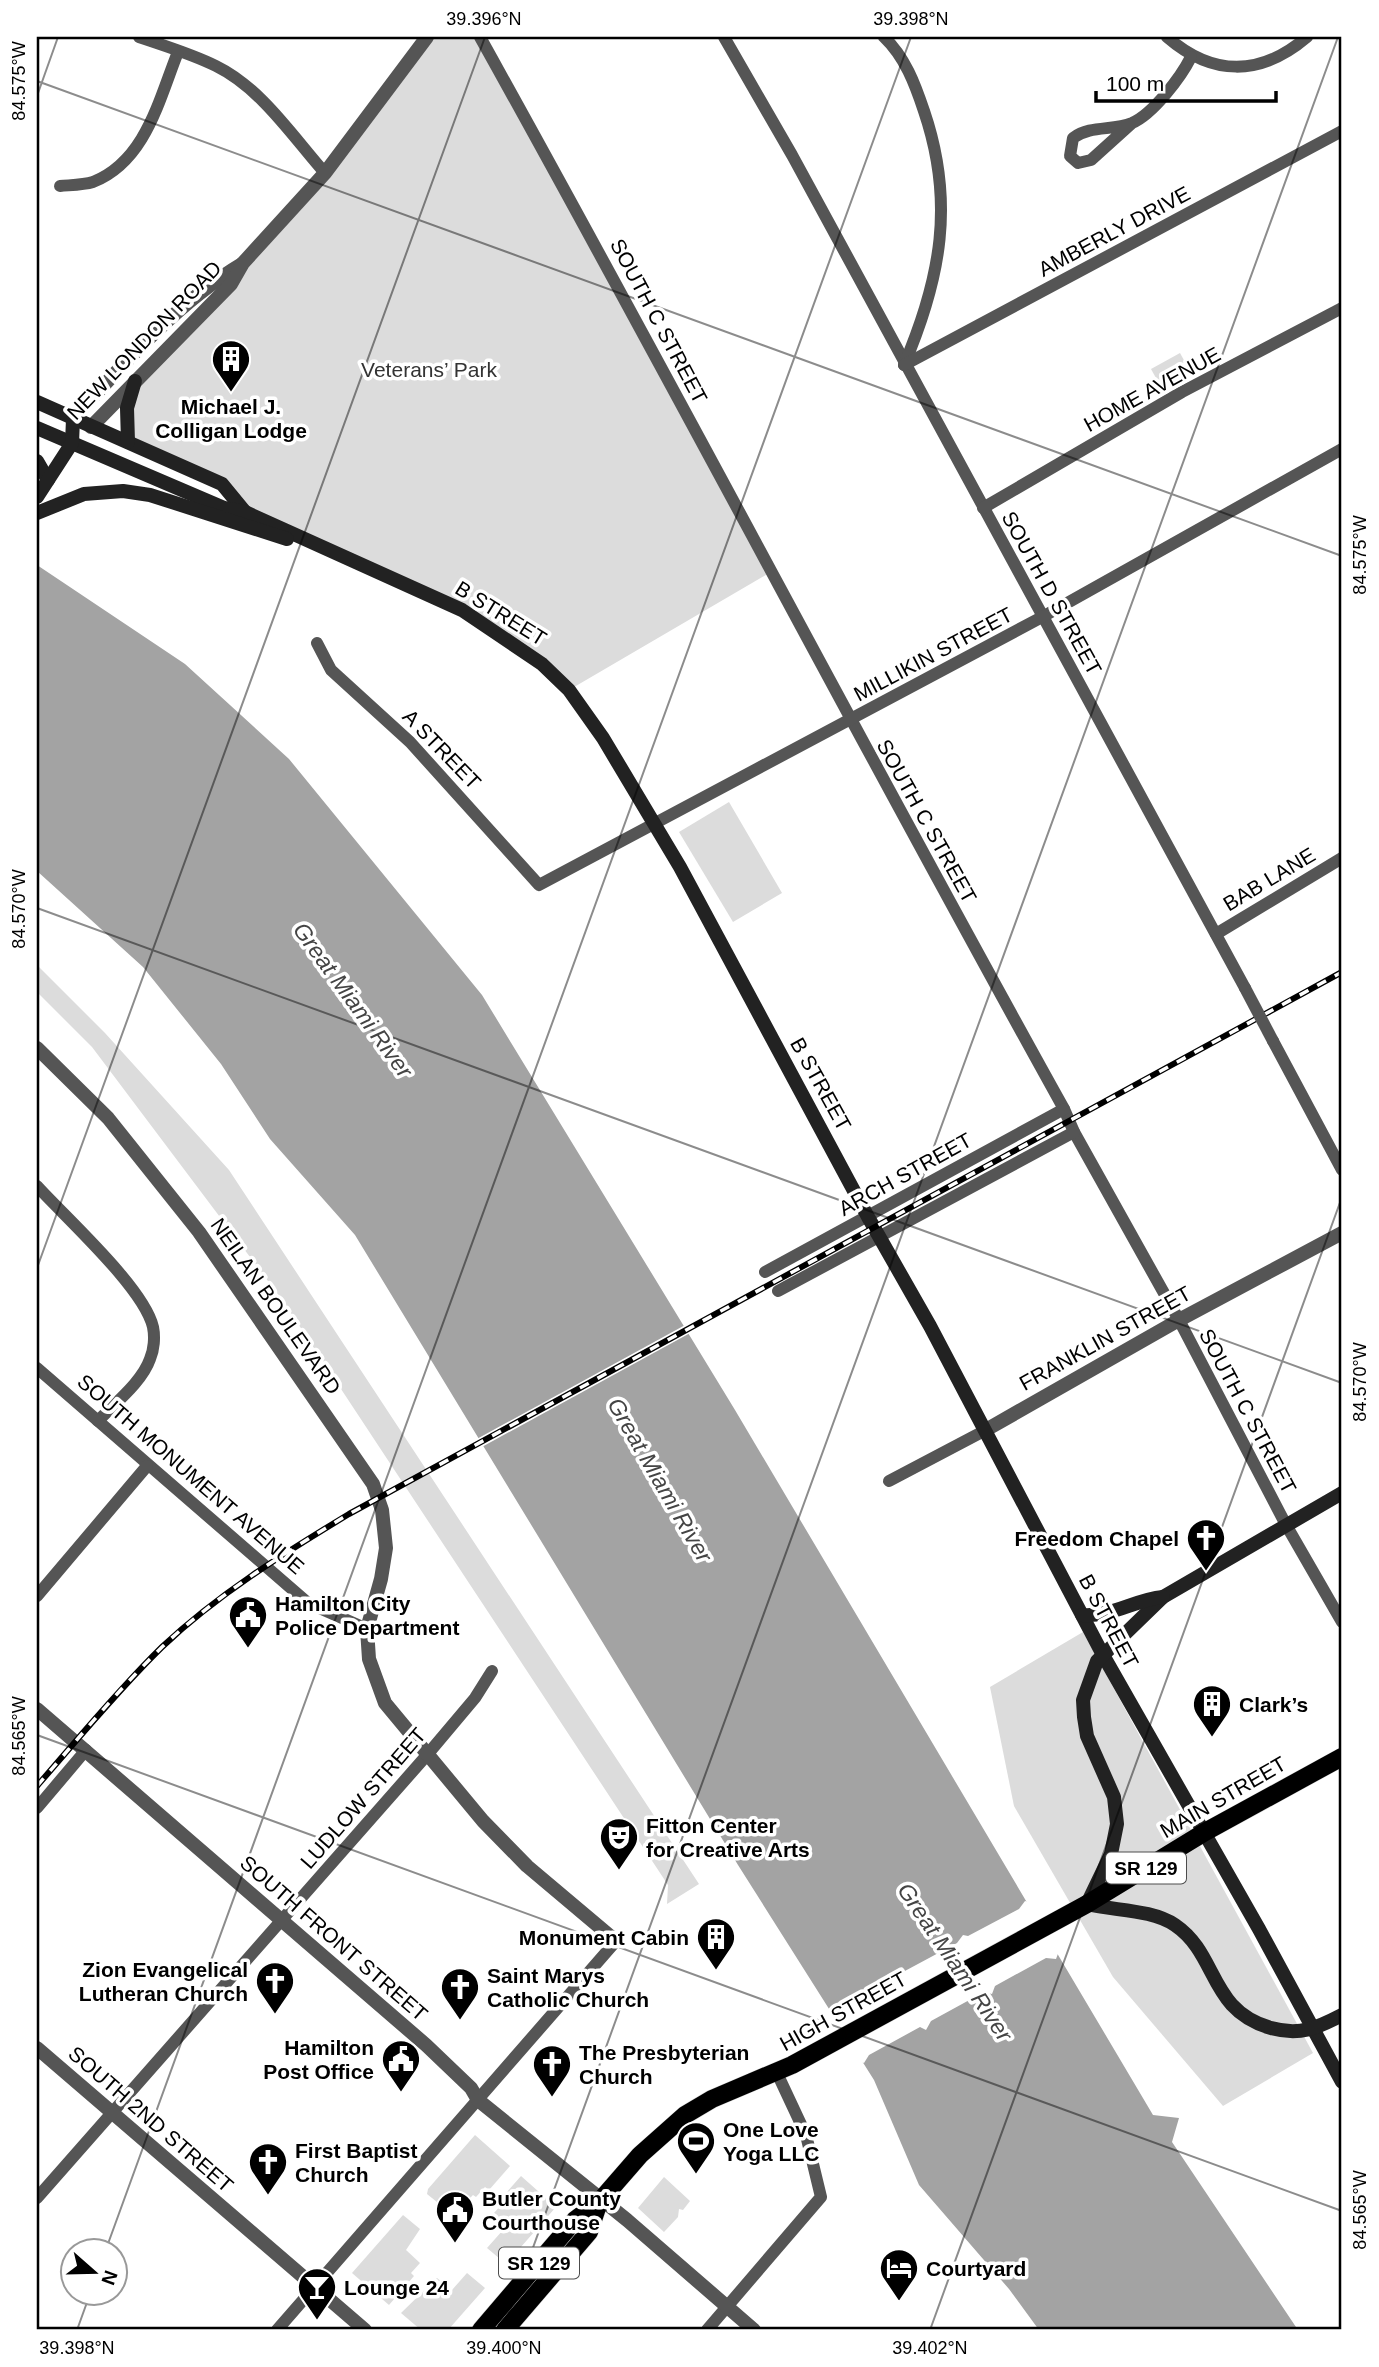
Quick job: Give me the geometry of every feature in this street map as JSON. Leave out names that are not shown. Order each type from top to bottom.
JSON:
[{"type":"main road","points":[[128,442],[127,408],[135,382]]},
{"type":"main road","name":"B STREET","points":[[37,402],[222,484],[245,512]]},
{"type":"main road","points":[[37,497],[72,443],[73,419]]},
{"type":"main road","name":"NEW LONDON ROAD","points":[[72,443],[92,427]]},
{"type":"main road","name":"B STREET","points":[[37,428],[224,508],[245,512],[462,610],[542,663],[569,690],[603,738],[656,824],[1103,1655],[1205,1832],[1210,1847],[1259,1929],[1342,2082]]},
{"type":"main road","points":[[37,461],[48,480]]},
{"type":"main road","points":[[37,513],[75,497],[99,492],[150,495],[281,539],[306,541]]},
{"type":"main road","points":[[1342,1493],[1285,1523],[1163,1597],[1103,1655],[1092,1670],[1083,1700],[1084,1717],[1087,1736],[1114,1797],[1117,1837],[1081,1907],[1150,1914],[1172,1923],[1194,1944],[1229,2003],[1239,2013],[1259,2024],[1287,2032],[1314,2030],[1342,2015]]},
{"type":"main road","points":[[1082,1615],[1107,1616],[1139,1600],[1163,1597]]},
{"type":"main road","name":"MAIN STREET","points":[[943,1982],[1081,1907],[1205,1832],[1342,1757]]},
{"type":"main road","name":"HIGH STREET","points":[[481,2330],[575,2220],[600,2201],[640,2155],[685,2115],[712,2099],[776,2073],[813,2054],[943,1982]]},
{"type":"main road","name":"HIGH STREET","points":[[505,2330],[589,2232],[600,2201]]},
{"type":"street","points":[[139,37],[217,66],[237,80],[259,99],[325,173]]},
{"type":"street","name":"NEW LONDON ROAD","points":[[92,427],[231,284],[243,263],[325,173],[427,37]]},
{"type":"street","name":"SOUTH C STREET","points":[[480,37],[625,297],[850,720],[1179,1320],[1285,1523],[1342,1622]]},
{"type":"street","name":"SOUTH D STREET","points":[[724,37],[792,155],[904,365],[1044,616],[1342,1170]]},
{"type":"street","points":[[884,37],[893,46],[913,79],[937,149],[942,200],[940,253],[931,294],[904,365]]},
{"type":"street","points":[[1167,37],[1191,57],[1216,66],[1258,64],[1297,46],[1307,37]]},
{"type":"street","points":[[60,186],[92,182],[119,167],[136,149],[178,52]]},
{"type":"street","points":[[1132,122],[1084,131],[1073,138],[1070,156],[1078,163],[1091,160],[1183,75],[1191,57]]},
{"type":"street","name":"AMBERLY DRIVE","points":[[904,365],[1342,131]]},
{"type":"street","name":"NEW LONDON ROAD","points":[[73,419],[148,341],[219,277],[243,263]]},
{"type":"street","name":"HOME AVENUE","points":[[983,508],[1182,392],[1342,308]]},
{"type":"street","name":"MILLIKIN STREET","points":[[539,885],[1044,616],[1342,449]]},
{"type":"street","name":"A STREET","points":[[317,643],[331,670],[363,696],[410,742],[539,885]]},
{"type":"street","name":"BAB LANE","points":[[1216,934],[1342,858]]},
{"type":"street","name":"NEILAN BOULEVARD","points":[[37,1048],[108,1118],[199,1232],[373,1484],[382,1510],[386,1548],[382,1579],[368,1629]]},
{"type":"street","name":"ARCH STREET","points":[[765,1272],[1064,1109]]},
{"type":"street","name":"ARCH STREET","points":[[778,1291],[1074,1132]]},
{"type":"street","points":[[37,1186],[122,1278],[148,1313],[153,1327],[154,1342],[146,1368],[98,1421]]},
{"type":"street","name":"FRANKLIN STREET","points":[[889,1481],[1342,1233]]},
{"type":"street","name":"SOUTH MONUMENT AVENUE","points":[[37,1368],[308,1603],[368,1629]]},
{"type":"street","points":[[37,1597],[147,1465]]},
{"type":"street","points":[[277,2330],[616,1941],[527,1866],[483,1821],[392,1713],[377,1687],[369,1659],[368,1629]]},
{"type":"street","name":"LUDLOW STREET","points":[[37,2198],[114,2114],[427,1755],[475,1698],[492,1671]]},
{"type":"street","name":"SOUTH FRONT STREET","points":[[37,1709],[426,2045],[471,2088],[478,2100],[754,2330]]},
{"type":"street","points":[[37,1808],[86,1750]]},
{"type":"street","name":"SOUTH 2ND STREET","points":[[37,2048],[365,2330]]},
{"type":"street","points":[[707,2330],[821,2197],[806,2135],[776,2073]]},
{"type":"green space","name":"Veterans’ Park","points":[[427,37],[480,37],[771,572],[569,690],[509,640],[275,527],[234,496],[128,442],[135,381],[231,284]]},
{"type":"green space","points":[[1180,353],[1191,373],[1162,389],[1151,369]]},
{"type":"green space","points":[[729,802],[782,893],[733,922],[679,832]]},
{"type":"green space","points":[[37,965],[105,1033],[229,1170],[699,1884],[667,1904],[668,1885],[283,1301],[92,1047],[37,992]]},
{"type":"green space","points":[[1083,1632],[1313,2053],[1223,2106],[1113,1977],[1014,1806],[990,1687]]},
{"type":"green space","points":[[475,2135],[510,2166],[489,2190],[485,2187],[476,2197],[473,2195],[468,2200],[458,2192],[442,2206],[427,2194],[428,2189]]},
{"type":"green space","points":[[521,2176],[556,2207],[506,2264],[487,2248],[503,2230],[493,2221],[497,2216],[494,2213],[502,2204],[499,2201]]},
{"type":"green space","points":[[664,2177],[690,2201],[683,2210],[679,2209],[678,2217],[664,2232],[638,2208]]},
{"type":"green space","points":[[403,2215],[420,2229],[406,2250],[420,2263],[411,2273],[414,2276],[389,2305],[352,2273]]},
{"type":"green space","points":[[467,2273],[485,2288],[448,2330],[421,2330],[401,2313],[437,2278],[452,2290]]},
{"type":"water","name":"Great Miami River","points":[[37,565],[185,664],[289,759],[482,995],[735,1410],[1153,2115],[1179,2118],[1172,2142],[1298,2330],[1039,2330],[1009,2289],[919,2185],[874,2080],[738,1865],[355,1235],[270,1139],[221,1064],[143,967],[37,871]]},
{"type":"pier","points":[[687,1324],[692,1332],[480,1448],[475,1440]]},
{"type":"pier","points":[[1025,1901],[1029,1902],[1059,1951],[1056,1959],[1046,1958],[995,1986],[992,1994],[984,1992],[931,2021],[926,2030],[920,2027],[869,2055],[864,2063],[858,2061],[827,2013],[834,2006],[842,2005],[892,1978],[897,1971],[903,1972],[957,1943],[963,1935],[968,1936],[1019,1909]]},
{"type":"railway","points":[[37,1786],[114,1697],[162,1647],[228,1592],[300,1544],[349,1514],[1342,972]]},
{"type":"place","name":"Michael J. Colligan Lodge","points":[[231,393]]},
{"type":"place","name":"Freedom Chapel","points":[[1206,1572]]},
{"type":"place","name":"Hamilton City Police Department","points":[[248,1649]]},
{"type":"place","name":"Clark’s","points":[[1212,1738]]},
{"type":"place","name":"Fitton Center for Creative Arts","points":[[619,1871]]},
{"type":"place","name":"Monument Cabin","points":[[716,1971]]},
{"type":"place","name":"Zion Evangelical Lutheran Church","points":[[275,2015]]},
{"type":"place","name":"Saint Marys Catholic Church","points":[[460,2021]]},
{"type":"place","name":"Hamilton Post Office","points":[[401,2093]]},
{"type":"place","name":"The Presbyterian Church","points":[[552,2098]]},
{"type":"place","name":"One Love Yoga LLC","points":[[696,2175]]},
{"type":"place","name":"First Baptist Church","points":[[268,2196]]},
{"type":"place","name":"Butler County Courthouse","points":[[455,2244]]},
{"type":"place","name":"Courtyard","points":[[899,2302]]},
{"type":"place","name":"Lounge 24","points":[[317,2321]]}]
